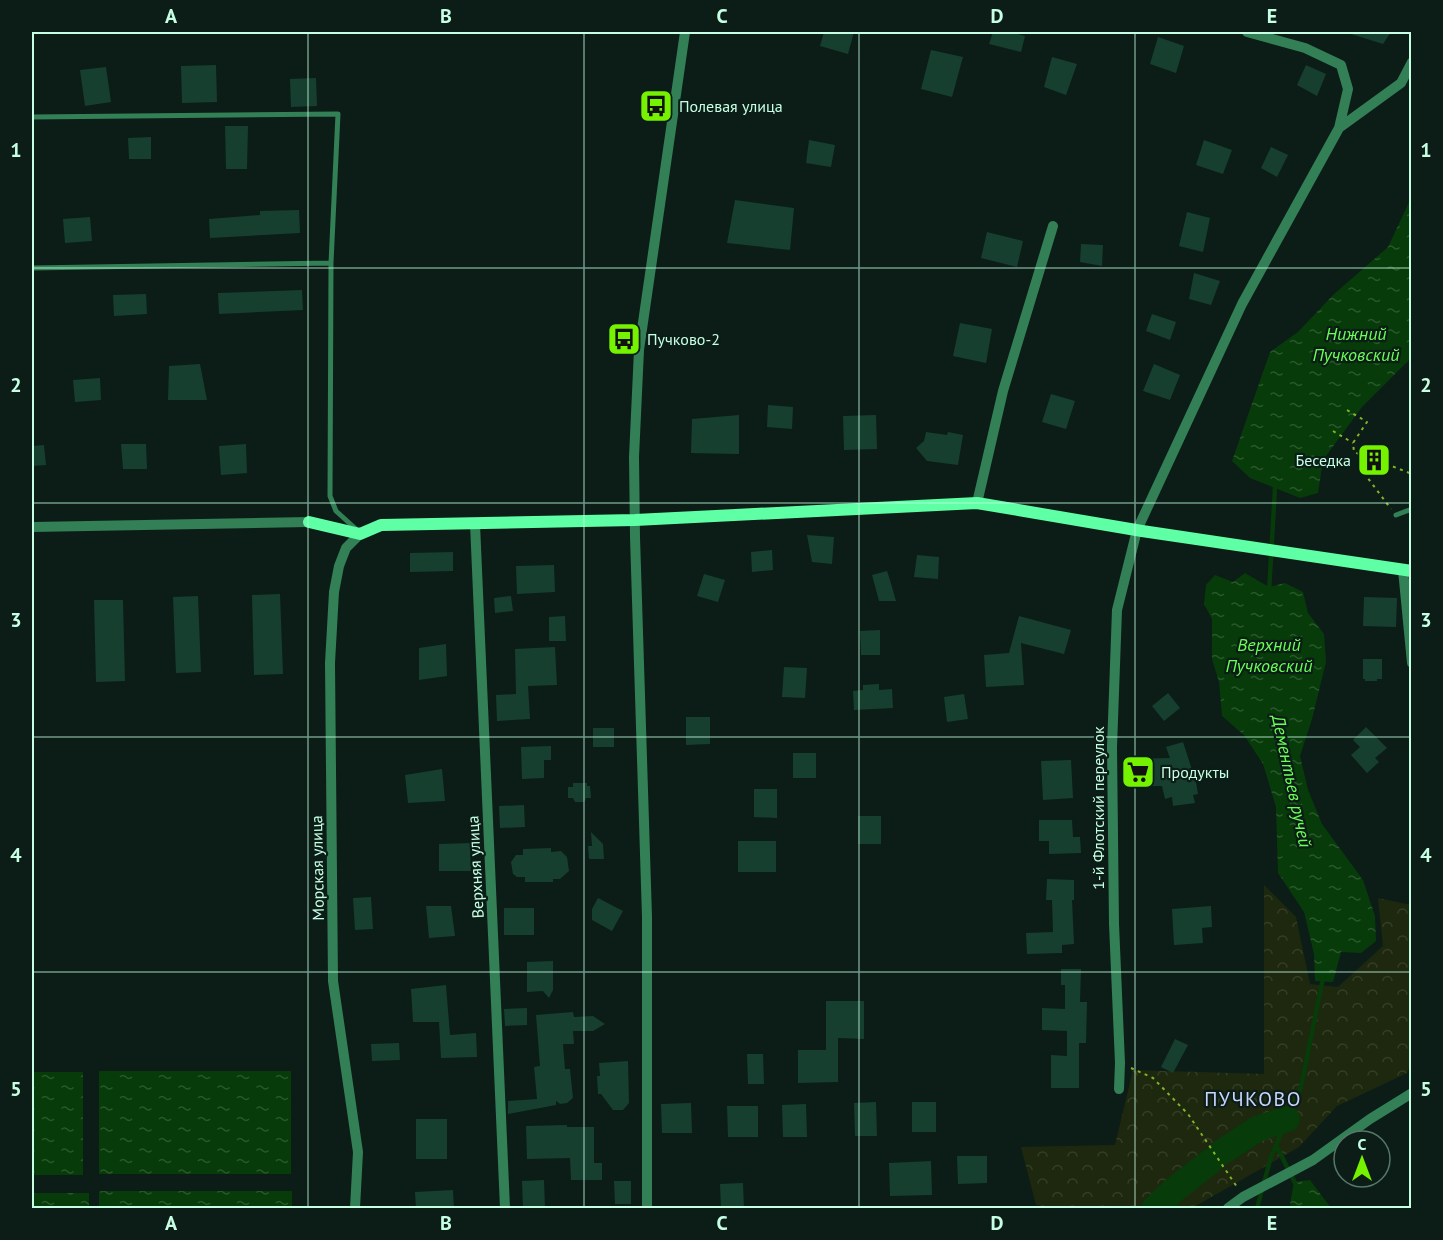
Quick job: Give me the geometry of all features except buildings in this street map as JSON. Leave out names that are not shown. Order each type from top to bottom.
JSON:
[{"type":"street","points":[[647,1209],[647,917],[634,457],[639,350],[685,32]]},
{"type":"street","points":[[1247,32],[1305,48],[1341,65],[1348,89],[1339,128]]},
{"type":"street","points":[[1339,128],[1401,83],[1412,62]]},
{"type":"street","name":"1-й Флотский переулок","points":[[1119,1089],[1120,1063],[1113,924],[1112,747],[1117,610],[1137,530],[1242,304],[1339,128]]},
{"type":"street","points":[[976,503],[1003,391],[1053,226]]},
{"type":"street","points":[[32,527],[309,522],[360,534],[381,525],[635,520],[976,503],[1137,530],[1407,570],[1412,663]]},
{"type":"street","name":"Верхняя улица","points":[[475,524],[505,1209]]},
{"type":"street","name":"Морская улица","points":[[355,1209],[358,1152],[333,981],[330,663],[334,591],[339,566],[346,548],[360,534]]},
{"type":"street","points":[[1228,1209],[1244,1197],[1312,1160],[1412,1093]]},
{"type":"lane","points":[[32,117],[338,114],[331,263],[330,496],[336,511],[360,534]]},
{"type":"lane","points":[[32,268],[331,263]]},
{"type":"lane","points":[[1396,515],[1412,509]]},
{"type":"path","points":[[1347,410],[1367,422],[1353,443],[1354,452],[1369,458]]},
{"type":"path","points":[[1333,431],[1353,443]]},
{"type":"path","points":[[1364,456],[1367,477],[1396,515]]},
{"type":"path","points":[[1379,461],[1412,474]]},
{"type":"path","points":[[1120,1063],[1153,1078],[1188,1114],[1244,1197]]},
{"type":"green space","points":[[1264,885],[1296,917],[1310,984],[1338,987],[1383,946],[1378,898],[1411,905],[1412,1059],[1407,1073],[1337,1106],[1299,1147],[1192,1208],[1054,1208],[1036,1205],[1021,1147],[1115,1145],[1133,1070],[1264,1074]]},
{"type":"water","name":"Нижний Пучковский","points":[[1411,198],[1411,358],[1362,407],[1323,460],[1318,493],[1300,498],[1250,478],[1232,461],[1270,352],[1298,332],[1333,295],[1388,247]]},
{"type":"water","name":"Верхний Пучковский","points":[[1245,573],[1269,587],[1285,583],[1303,592],[1308,613],[1324,634],[1326,662],[1300,756],[1308,790],[1322,824],[1363,880],[1375,916],[1376,941],[1361,953],[1341,952],[1333,982],[1315,981],[1314,954],[1304,912],[1278,873],[1276,807],[1263,764],[1244,735],[1222,716],[1219,682],[1212,659],[1212,619],[1204,604],[1206,585],[1215,575],[1233,582]]},
{"type":"water","points":[[99,1071],[291,1071],[291,1174],[99,1174]]},
{"type":"water","points":[[32,1072],[83,1072],[83,1175],[32,1175]]},
{"type":"water","points":[[1310,1180],[1331,1208],[1292,1208],[1290,1204],[1294,1182]]},
{"type":"water","points":[[99,1191],[292,1191],[292,1208],[99,1208]]},
{"type":"water","points":[[32,1193],[89,1193],[89,1208],[32,1208]]},
{"type":"waterway","name":"Дементьев ручей","points":[[1269,592],[1277,484]]},
{"type":"waterway","name":"Дементьев ручей","points":[[1257,1208],[1271,1157],[1301,1087],[1323,978]]},
{"type":"waterway","points":[[1222,1152],[1257,1129],[1287,1119]]},
{"type":"waterway","points":[[1276,1145],[1297,1187]]},
{"type":"waterway","points":[[1155,1208],[1211,1161]]},
{"type":"place","name":"Полевая улица","points":[[656,106]]},
{"type":"place","name":"Пучково-2","points":[[624,339]]},
{"type":"place","name":"Беседка","points":[[1374,460]]},
{"type":"place","name":"Продукты","points":[[1138,772]]},
{"type":"district","name":"ПУЧКОВО","points":[[1253,1099]]}]
